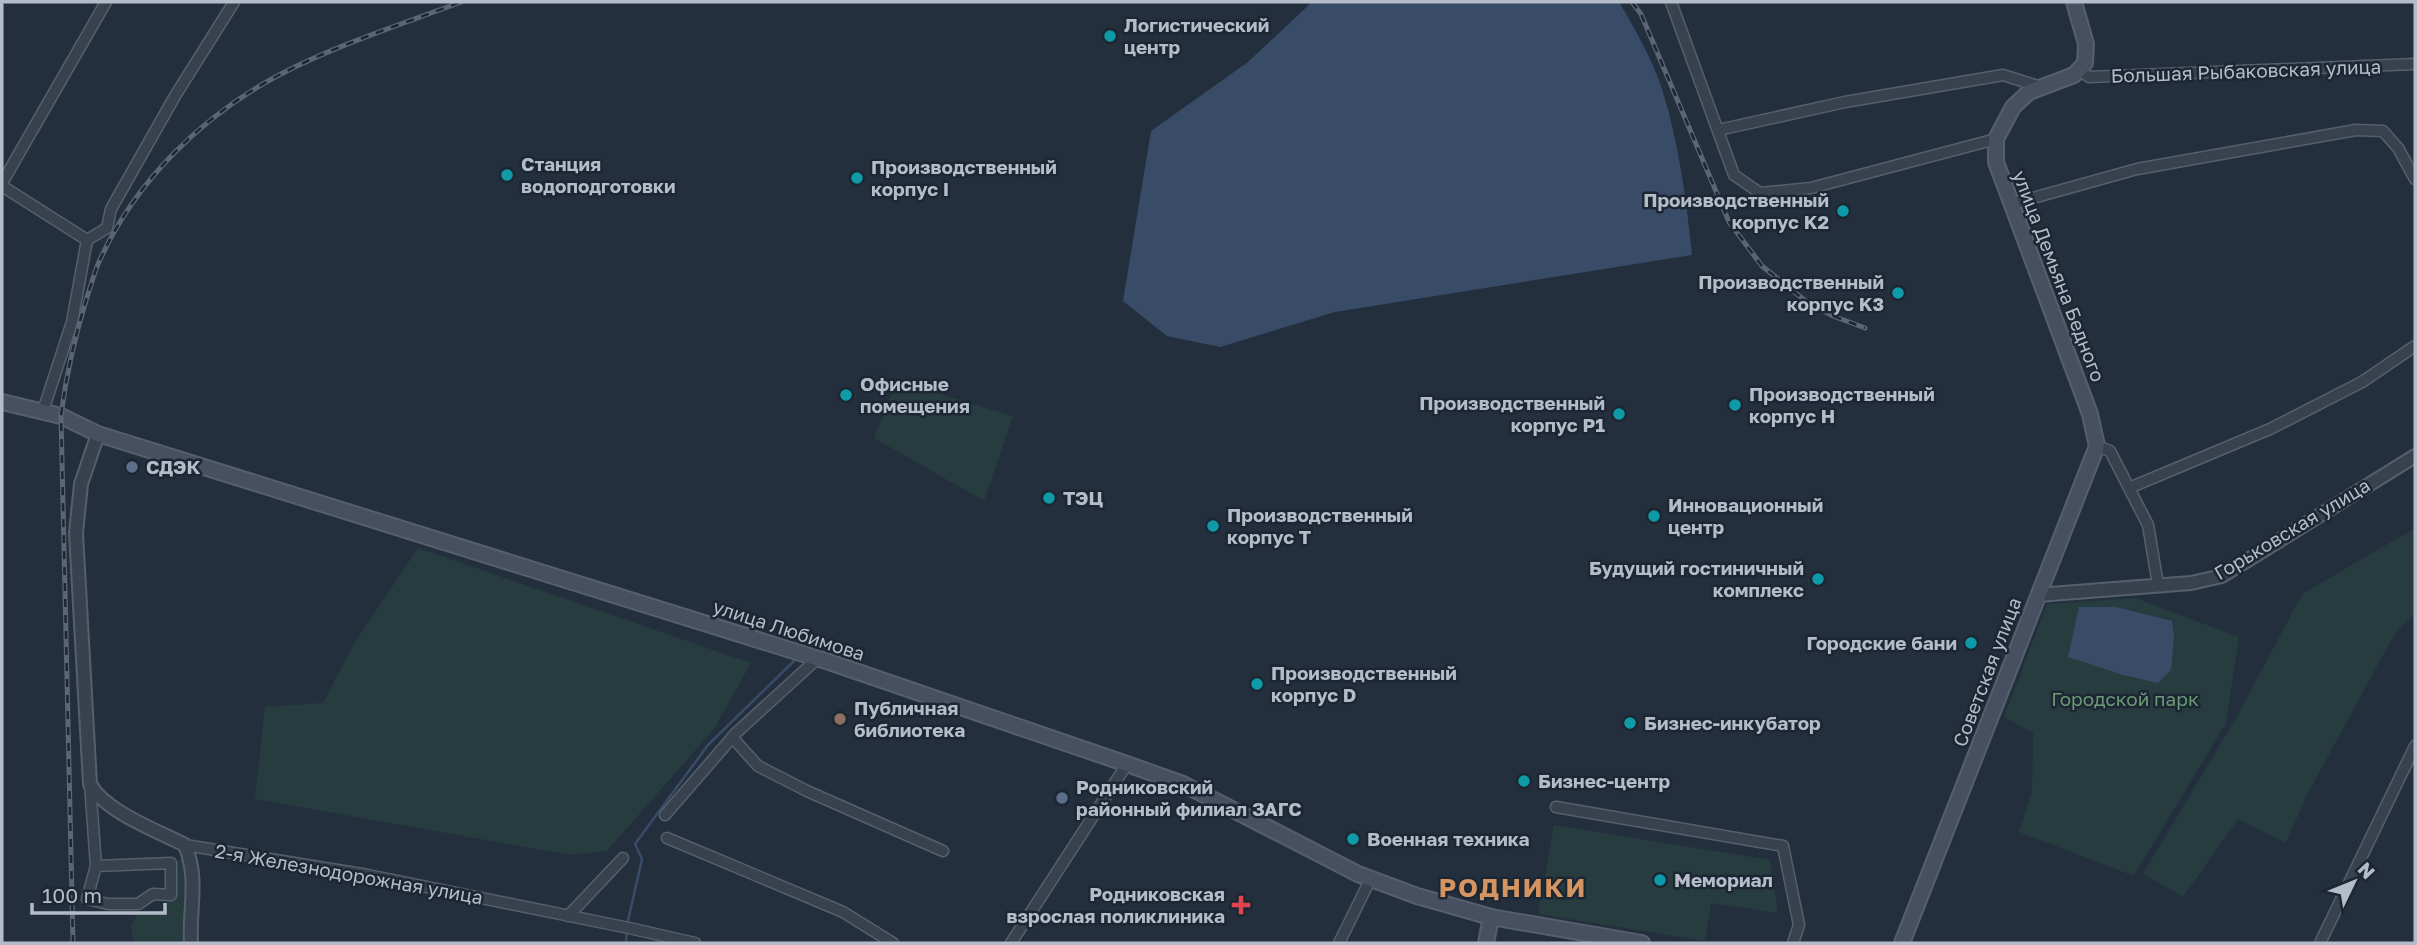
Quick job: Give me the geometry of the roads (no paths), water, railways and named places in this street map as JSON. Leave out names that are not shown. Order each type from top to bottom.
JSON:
[{"type":"main road","points":[[1996,139],[2013,107],[2029,92],[2074,75],[2085,63],[2086,44],[2074,2]]},
{"type":"main road","name":"улица Демьяна Бедного","points":[[1996,139],[1996,162],[2090,414],[2097,446]]},
{"type":"main road","name":"улица Любимова","points":[[2,402],[61,416],[99,434],[807,656],[1127,764],[1183,784],[1371,878],[1417,896],[1491,917]]},
{"type":"main road","name":"Советская улица","points":[[1902,943],[2097,446]]},
{"type":"main road","points":[[1486,943],[1491,917],[1642,943]]},
{"type":"street","points":[[87,240],[2,184],[106,2]]},
{"type":"street","points":[[43,411],[72,322],[87,240],[107,228],[111,209],[234,2]]},
{"type":"street","points":[[1671,2],[1734,175],[1760,193],[1811,188],[1996,139]]},
{"type":"street","name":"Большая Рыбаковская улица","points":[[2079,70],[2089,77],[2415,64]]},
{"type":"street","points":[[1718,130],[1845,102],[2003,75],[2041,87]]},
{"type":"street","points":[[2011,204],[2137,169],[2356,130],[2383,131],[2399,148],[2415,179]]},
{"type":"street","points":[[2129,488],[2270,429],[2362,382],[2415,346]]},
{"type":"street","points":[[96,866],[171,863],[171,895],[153,894],[138,904],[108,904],[87,899],[96,866],[76,533],[81,484],[99,434]]},
{"type":"street","points":[[2097,446],[2110,451],[2148,525],[2158,585]]},
{"type":"street","name":"Горьковская улица","points":[[2038,595],[2191,583],[2222,576],[2415,456]]},
{"type":"street","points":[[665,816],[732,737],[807,656]]},
{"type":"street","points":[[732,737],[758,766],[807,791],[943,851]]},
{"type":"street","points":[[2320,943],[2415,746]]},
{"type":"street","points":[[1011,943],[1127,764]]},
{"type":"street","name":"2-я Железнодорожная улица","points":[[90,784],[111,806],[185,845],[368,875],[695,943]]},
{"type":"street","points":[[1556,807],[1783,846],[1799,925],[1793,943]]},
{"type":"street","points":[[667,838],[843,912],[893,943]]},
{"type":"street","points":[[185,845],[194,876],[191,943]]},
{"type":"street","points":[[568,916],[623,858]]},
{"type":"street","points":[[1339,943],[1371,878]]},
{"type":"water","points":[[1312,2],[1619,2],[1653,67],[1668,109],[1681,171],[1692,255],[1335,312],[1220,347],[1167,336],[1123,301],[1151,131],[1248,62]]},
{"type":"water","points":[[2079,607],[2116,607],[2172,621],[2174,636],[2171,670],[2158,683],[2068,657]]},
{"type":"waterway","points":[[626,943],[627,925],[642,859],[635,844],[708,745],[797,658]]},
{"type":"railway","points":[[73,943],[61,416],[75,341],[97,266],[131,204],[151,178],[223,110],[279,75],[323,54],[461,2]]},
{"type":"railway","points":[[1632,2],[1641,14],[1729,222],[1762,266],[1808,303],[1865,328]]},
{"type":"place","name":"Логистический центр","points":[[1110,36]]},
{"type":"place","name":"Станция водоподготовки","points":[[507,175]]},
{"type":"place","name":"Производственный корпус I","points":[[857,178]]},
{"type":"place","name":"Производственный корпус K2","points":[[1843,211]]},
{"type":"place","name":"Производственный корпус K3","points":[[1898,293]]},
{"type":"place","name":"Офисные помещения","points":[[846,395]]},
{"type":"place","name":"Производственный корпус H","points":[[1735,405]]},
{"type":"place","name":"Производственный корпус P1","points":[[1619,414]]},
{"type":"place","name":"СДЭК","points":[[132,467]]},
{"type":"place","name":"ТЭЦ","points":[[1049,498]]},
{"type":"place","name":"Инновационный центр","points":[[1654,516]]},
{"type":"place","name":"Производственный корпус T","points":[[1213,526]]},
{"type":"place","name":"Будущий гостиничный комплекс","points":[[1818,579]]},
{"type":"place","name":"Городские бани","points":[[1971,643]]},
{"type":"place","name":"Производственный корпус D","points":[[1257,684]]},
{"type":"place","name":"Публичная библиотека","points":[[840,719]]},
{"type":"place","name":"Бизнес-инкубатор","points":[[1630,723]]},
{"type":"place","name":"Бизнес-центр","points":[[1524,781]]},
{"type":"place","name":"Родниковский районный филиал ЗАГС","points":[[1062,798]]},
{"type":"place","name":"Военная техника","points":[[1353,839]]},
{"type":"place","name":"Мемориал","points":[[1660,880]]},
{"type":"place","name":"Родниковская взрослая поликлиника","points":[[1241,905]]},
{"type":"district","name":"РОДНИКИ","points":[[1513,888]]},
{"type":"park label","name":"Городской парк","points":[[2125,699]]}]
